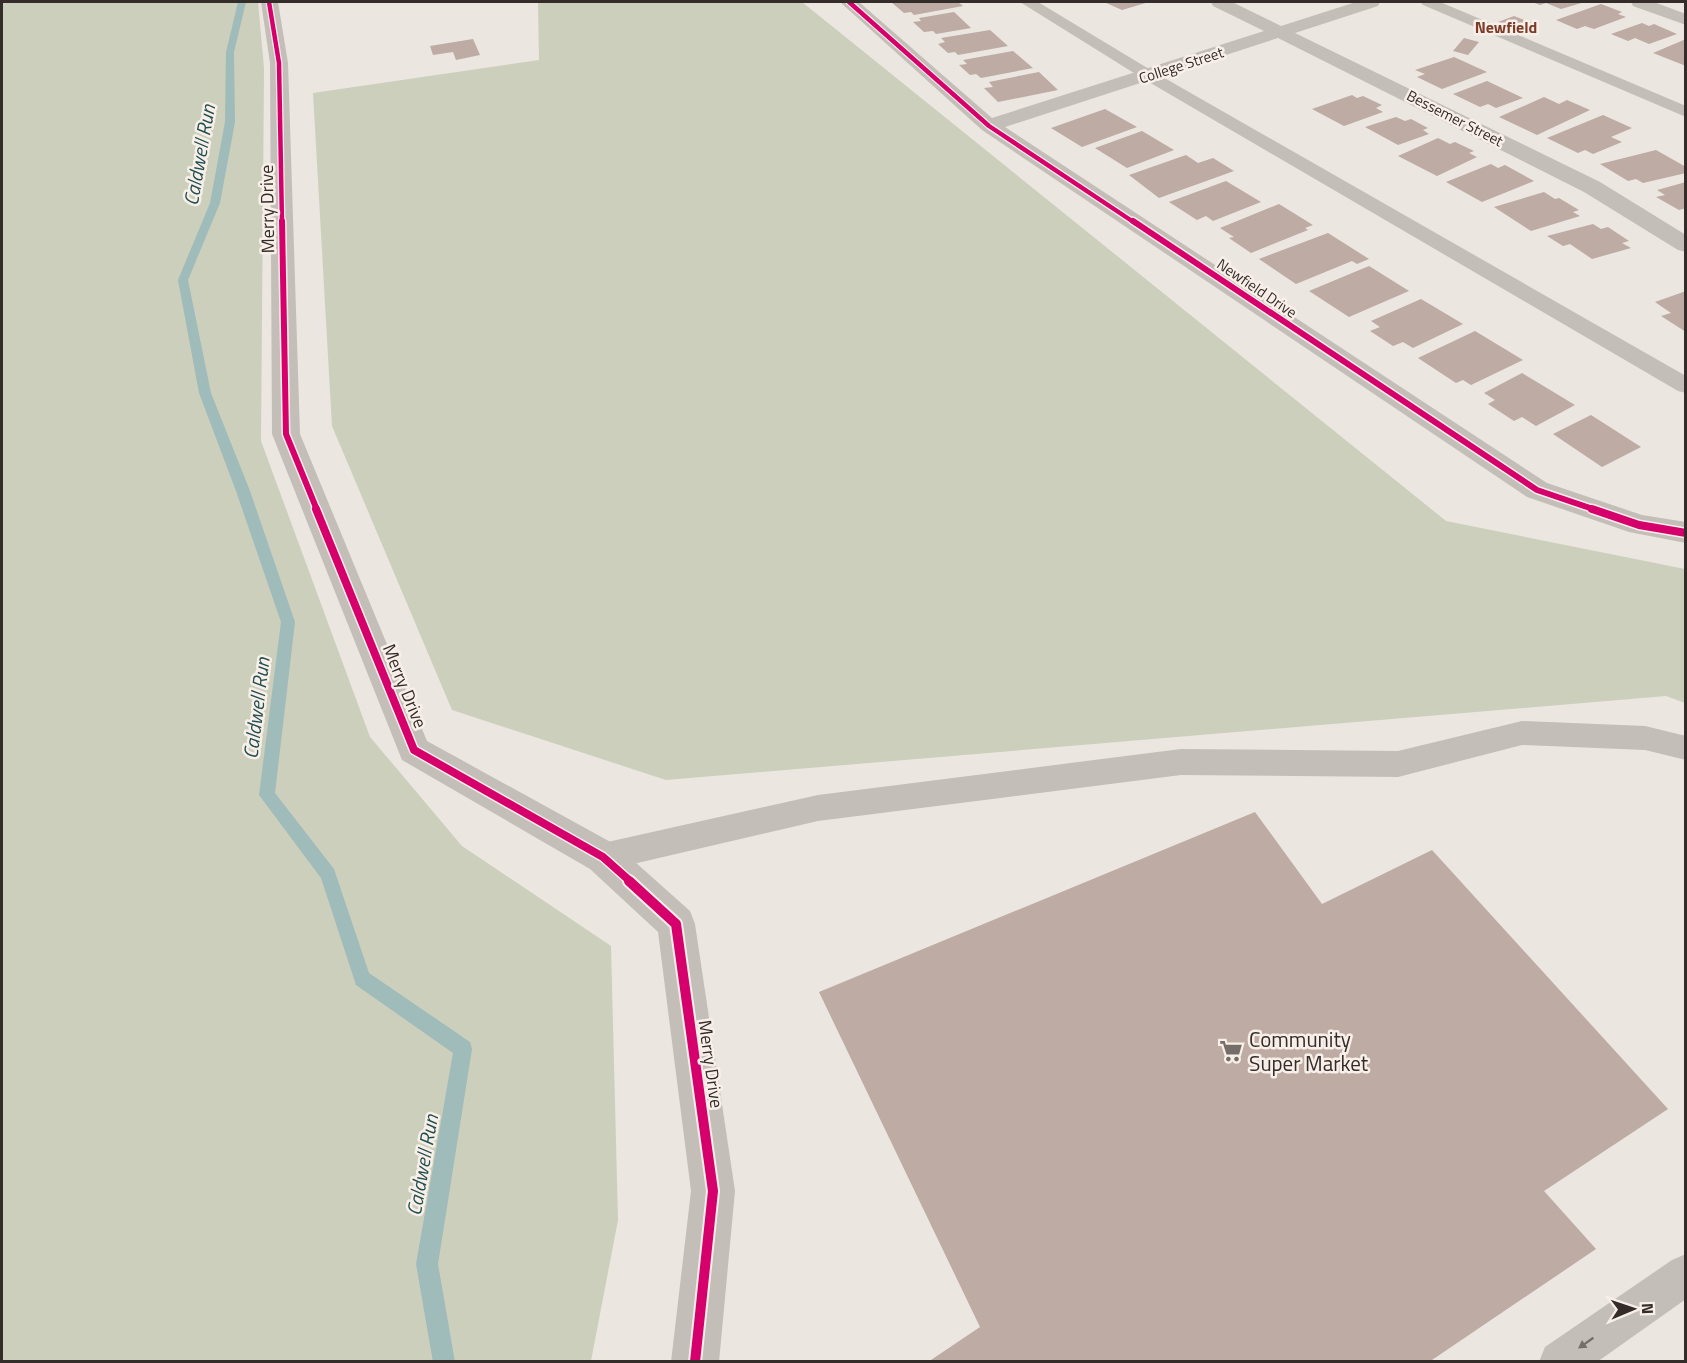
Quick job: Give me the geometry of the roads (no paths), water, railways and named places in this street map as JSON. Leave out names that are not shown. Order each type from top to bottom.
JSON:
[{"type":"street","name":"Merry Drive","points":[[269,2],[279,63],[286,434],[414,750],[603,857],[676,924],[713,1191],[695,1362]]},
{"type":"street","name":"Newfield Drive","points":[[849,2],[989,126],[1537,490],[1639,525],[1686,533]]},
{"type":"street","name":"Bessemer Street","points":[[1219,2],[1592,187],[1686,244]]},
{"type":"street","name":"College Street","points":[[989,126],[1372,2]]},
{"type":"street","points":[[1639,2],[1685,19]]},
{"type":"lane","points":[[1028,2],[1148,75],[1686,386]]},
{"type":"lane","points":[[1428,2],[1686,112]]},
{"type":"lane","points":[[603,857],[818,808],[1181,762],[1398,764],[1521,733],[1646,738],[1686,748]]},
{"type":"lane","points":[[1560,1362],[1686,1274]]},
{"type":"waterway","name":"Caldwell Run","points":[[242,2],[230,52],[230,122],[215,203],[183,280],[205,393],[243,491],[288,622],[267,795],[328,874],[362,979],[463,1049],[427,1264],[444,1362]]},
{"type":"place","name":"Community Super Market","points":[[1231,1051]]},
{"type":"district","name":"Newfield","points":[[1506,27]]}]
